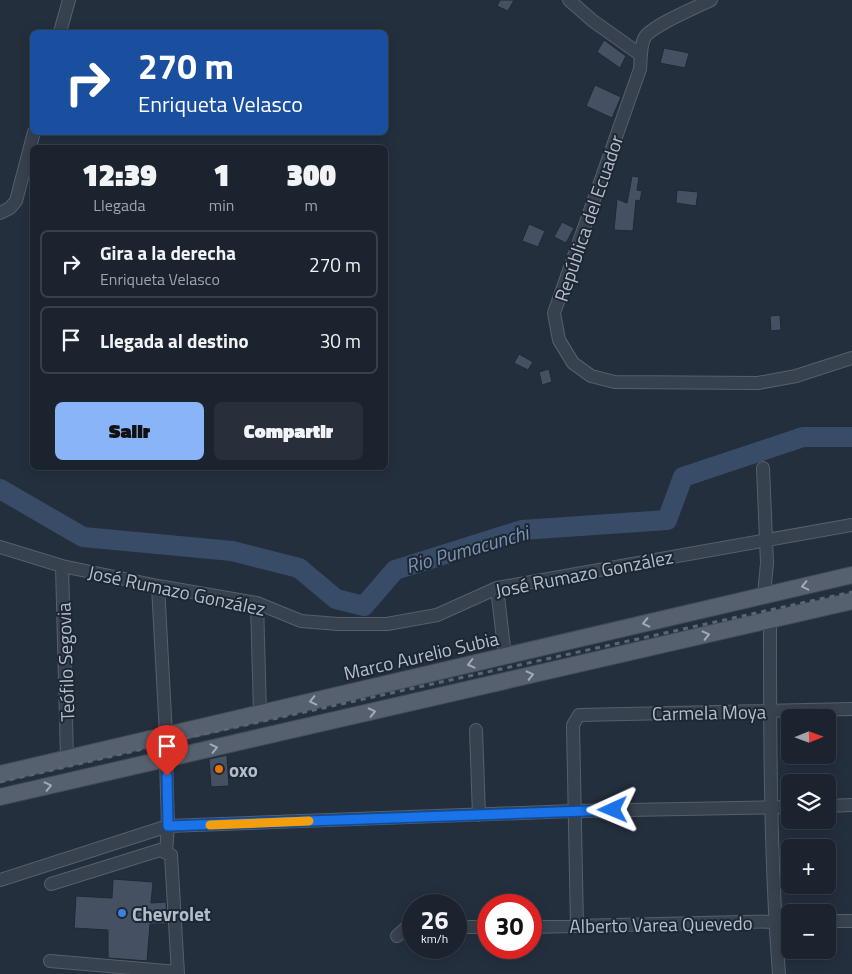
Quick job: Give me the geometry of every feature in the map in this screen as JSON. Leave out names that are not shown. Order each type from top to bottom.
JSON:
[{"type":"main road","name":"Marco Aurelio Subia","points":[[0,774],[852,574]]},
{"type":"main road","points":[[0,797],[852,601]]},
{"type":"street","points":[[61,30],[69,0]]},
{"type":"street","points":[[569,0],[593,21],[641,55]]},
{"type":"street","name":"República del Ecuador","points":[[712,0],[659,26],[645,37],[640,69],[554,313],[559,340],[572,363],[591,376],[615,382],[758,383],[796,376],[852,358]]},
{"type":"street","points":[[0,212],[10,208],[16,201],[30,147]]},
{"type":"street","points":[[763,468],[767,563],[764,595]]},
{"type":"street","name":"José Rumazo González","points":[[0,547],[62,566],[158,586],[258,603],[301,621],[338,624],[387,624],[437,615],[497,588],[852,525]]},
{"type":"street","name":"Teófilo Segovia","points":[[62,566],[67,758]]},
{"type":"street","points":[[158,586],[166,735]]},
{"type":"street","points":[[497,588],[505,656]]},
{"type":"street","points":[[258,603],[260,714]]},
{"type":"street","points":[[770,620],[771,807],[775,922],[779,974]]},
{"type":"street","name":"Carmela Moya","points":[[573,811],[573,725],[579,715],[852,709]]},
{"type":"street","points":[[476,730],[479,815]]},
{"type":"street","points":[[166,759],[168,826],[166,852]]},
{"type":"street","points":[[836,806],[852,805]]},
{"type":"street","points":[[0,880],[168,826],[573,811],[781,807]]},
{"type":"street","points":[[573,811],[577,926]]},
{"type":"street","points":[[50,961],[178,973],[171,855],[160,850],[51,884]]},
{"type":"street","points":[[836,921],[852,921]]},
{"type":"street","name":"Alberto Varea Quevedo","points":[[542,926],[781,922]]},
{"type":"street","points":[[397,936],[402,932]]},
{"type":"building","points":[[500,0],[514,0],[508,11],[497,6]]},
{"type":"building","points":[[604,40],[626,56],[620,68],[597,52]]},
{"type":"building","points":[[664,48],[689,53],[685,68],[660,63]]},
{"type":"building","points":[[595,85],[621,97],[612,118],[586,106]]},
{"type":"building","points":[[632,176],[639,177],[637,190],[642,191],[640,201],[636,200],[633,231],[614,230],[617,199],[627,203]]},
{"type":"building","points":[[677,190],[698,192],[696,206],[676,203]]},
{"type":"building","points":[[562,222],[574,228],[566,243],[554,237]]},
{"type":"building","points":[[529,224],[545,231],[538,247],[522,241]]},
{"type":"building","points":[[780,315],[781,330],[771,331],[770,316]]},
{"type":"building","points":[[519,354],[533,362],[528,370],[514,363]]},
{"type":"building","points":[[549,369],[552,382],[542,385],[539,372]]},
{"type":"building","name":"oxo","points":[[227,755],[229,786],[211,787],[209,759]]},
{"type":"building","name":"Chevrolet","points":[[113,879],[153,882],[151,903],[166,902],[167,924],[150,924],[147,961],[108,958],[108,930],[74,928],[76,896],[112,898]]},
{"type":"waterway","name":"Rio Pumacunchi","points":[[0,489],[83,537],[232,551],[299,568],[336,599],[364,606],[395,570],[522,530],[667,520],[683,477],[803,437],[852,437]]},
{"type":"railway","points":[[0,782],[177,740],[852,592]]},
{"type":"slow traffic","points":[[210,825],[309,821]]},
{"type":"place","name":"oxo","points":[[219,769]]},
{"type":"place","name":"Chevrolet","points":[[122,913]]},
{"type":"route","points":[[167,776],[168,826],[613,810]]}]
